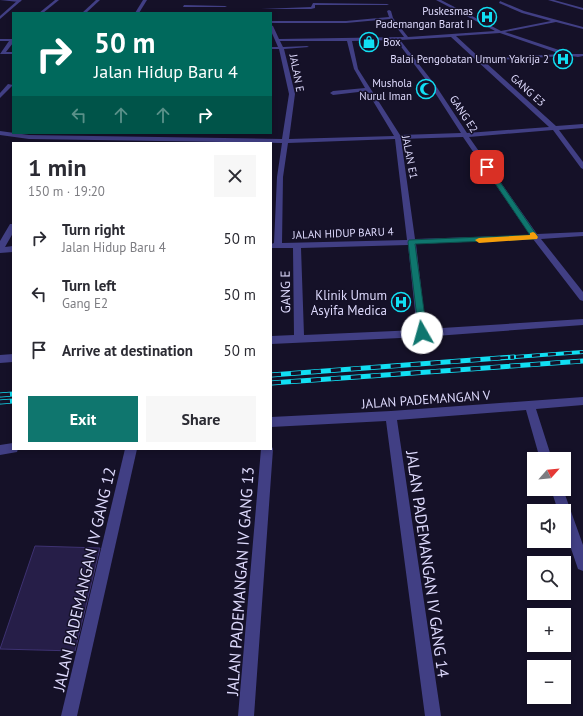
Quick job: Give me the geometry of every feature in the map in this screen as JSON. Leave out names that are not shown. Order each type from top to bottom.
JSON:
[{"type":"street","points":[[0,0],[19,0]]},
{"type":"street","points":[[0,18],[19,0]]},
{"type":"street","points":[[42,12],[57,0]]},
{"type":"street","points":[[85,12],[98,0]]},
{"type":"street","points":[[137,12],[146,0]]},
{"type":"street","points":[[189,0],[183,8],[225,7]]},
{"type":"street","points":[[224,12],[226,0]]},
{"type":"street","points":[[510,0],[500,2],[523,12],[583,28]]},
{"type":"street","points":[[550,0],[583,9]]},
{"type":"street","points":[[263,9],[314,8],[313,4],[386,2],[391,18],[407,38]]},
{"type":"street","points":[[440,2],[500,32],[570,55]]},
{"type":"street","points":[[272,22],[346,22],[391,18]]},
{"type":"street","points":[[278,40],[397,39],[500,32],[556,21]]},
{"type":"street","name":"JALAN E","points":[[272,28],[281,48],[292,94],[280,177],[274,246]]},
{"type":"street","name":"GANG E3","points":[[452,35],[555,129],[583,167]]},
{"type":"street","name":"JALAN E1","points":[[349,39],[356,68],[398,137],[403,166],[422,333]]},
{"type":"street","name":"GANG E2","points":[[397,39],[434,87],[535,237],[583,298]]},
{"type":"street","points":[[0,40],[12,40]]},
{"type":"street","points":[[1,53],[12,41]]},
{"type":"street","points":[[520,45],[535,43]]},
{"type":"street","points":[[272,48],[307,48]]},
{"type":"street","points":[[1,53],[12,53]]},
{"type":"street","points":[[480,60],[570,55],[580,56],[583,60]]},
{"type":"street","points":[[0,85],[12,85]]},
{"type":"street","points":[[0,96],[12,85]]},
{"type":"street","points":[[333,93],[369,89]]},
{"type":"street","points":[[16,134],[63,138],[135,138],[209,142],[466,135],[583,126]]},
{"type":"street","points":[[0,133],[12,134]]},
{"type":"street","points":[[12,228],[0,249],[12,250]]},
{"type":"street","name":"JALAN HIDUP BARU 4","points":[[274,246],[412,242],[583,234]]},
{"type":"street","name":"GANG E","points":[[297,246],[299,338]]},
{"type":"street","points":[[272,340],[422,333],[583,322]]},
{"type":"street","points":[[0,359],[12,358]]},
{"type":"street","name":"JALAN PADEMANGAN V","points":[[272,422],[390,416],[583,401]]},
{"type":"street","points":[[530,405],[544,452]]},
{"type":"street","name":"JALAN PADEMANGAN IV GANG 14","points":[[390,416],[433,716]]},
{"type":"street","points":[[0,450],[12,448]]},
{"type":"street","name":"JALAN PADEMANGAN IV GANG 12","points":[[69,716],[131,450]]},
{"type":"street","name":"JALAN PADEMANGAN IV GANG 13","points":[[246,716],[267,450]]},
{"type":"street","points":[[559,496],[583,564]]},
{"type":"building","points":[[35,546],[100,548],[75,651],[0,649]]},
{"type":"railway","points":[[500,358],[583,352]]},
{"type":"railway","points":[[272,375],[514,357]]},
{"type":"railway","points":[[272,383],[583,361]]},
{"type":"railway","points":[[0,395],[12,394]]},
{"type":"railway","points":[[0,402],[12,401]]},
{"type":"slow traffic","points":[[479,240],[535,237],[533,234]]},
{"type":"place","name":"Puskesmas Pademangan Barat II","points":[[487,17]]},
{"type":"place","name":"Box","points":[[369,42]]},
{"type":"place","name":"Balai Pengobatan Umum Yakrija 2","points":[[563,59]]},
{"type":"place","name":"Mushola Nurul Iman","points":[[426,89]]},
{"type":"place","name":"Klinik Umum Asyifa Medica","points":[[401,302]]},
{"type":"route","points":[[422,333],[412,242],[535,237],[487,167]]}]
